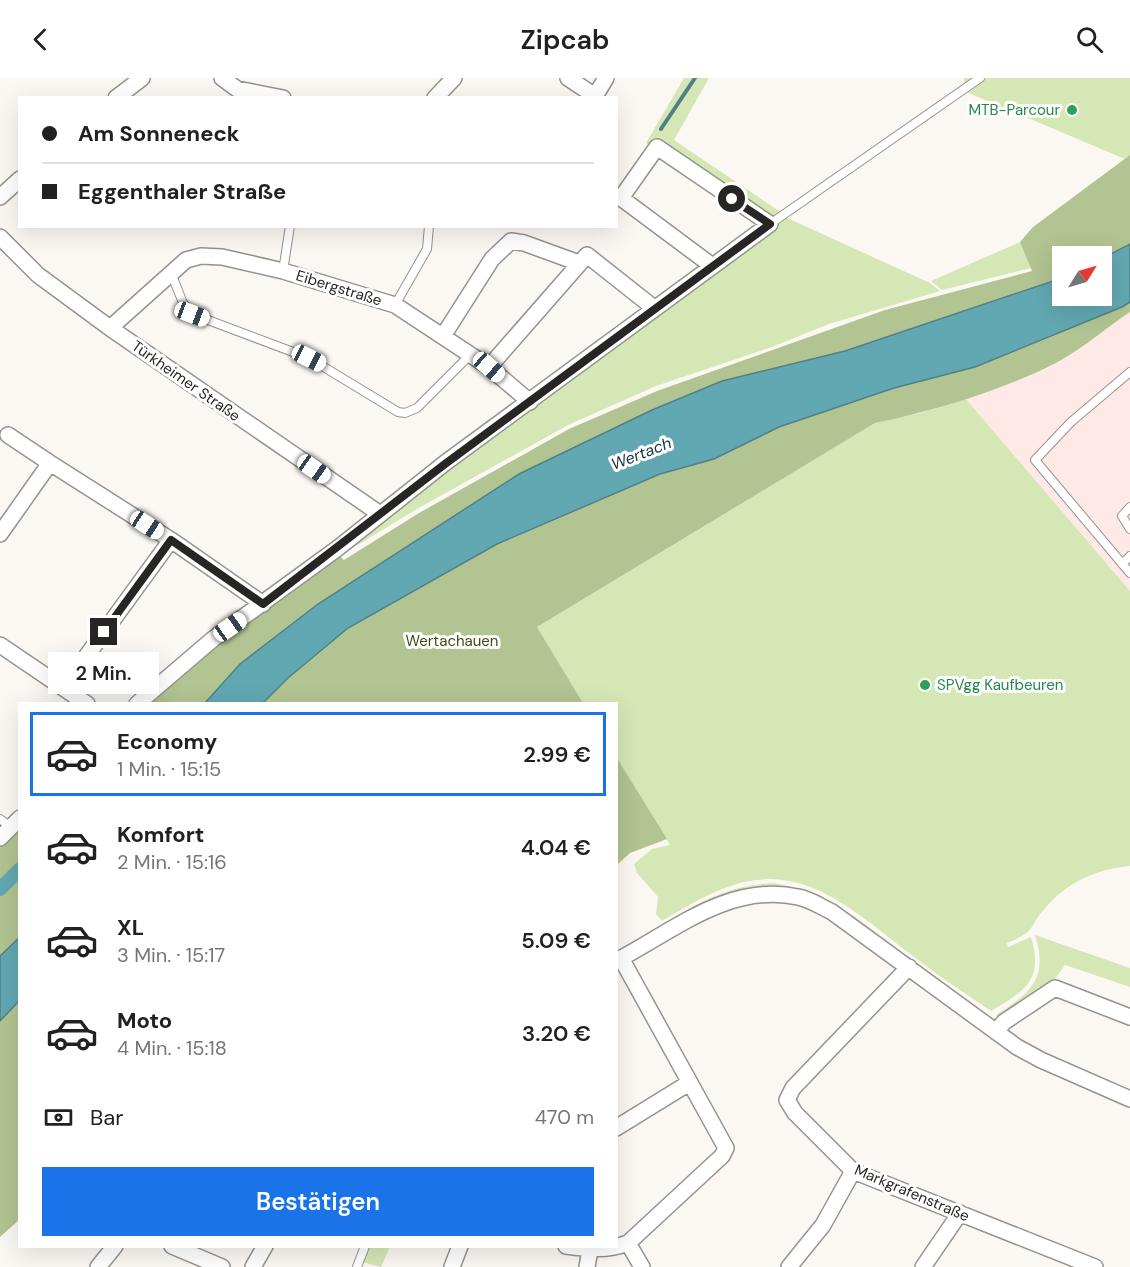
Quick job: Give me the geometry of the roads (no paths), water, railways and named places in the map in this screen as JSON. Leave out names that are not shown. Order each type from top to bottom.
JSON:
[{"type":"street","points":[[119,96],[142,78]]},
{"type":"street","points":[[222,78],[237,89],[273,96]]},
{"type":"street","points":[[437,96],[454,78]]},
{"type":"street","points":[[568,78],[593,96]]},
{"type":"street","points":[[595,96],[606,78]]},
{"type":"street","points":[[139,702],[213,639],[263,604],[711,265],[770,224],[657,147],[621,198],[711,265]]},
{"type":"street","points":[[0,197],[18,181]]},
{"type":"street","name":"Türkheimer Straße","points":[[0,237],[38,275],[110,328],[380,514]]},
{"type":"street","points":[[443,336],[492,259],[511,241],[524,243],[579,263]]},
{"type":"street","points":[[489,367],[586,255],[654,308]]},
{"type":"street","name":"Eibergstraße","points":[[110,328],[186,260],[201,256],[222,257],[283,271],[395,305],[471,354],[530,402]]},
{"type":"street","points":[[8,435],[171,540],[263,604]]},
{"type":"street","points":[[0,534],[50,463]]},
{"type":"street","points":[[64,687],[171,540]]},
{"type":"street","points":[[0,645],[84,702]]},
{"type":"street","points":[[618,1247],[628,1243],[722,1156],[726,1148],[619,959],[698,914],[727,901],[754,894],[775,894],[800,897],[832,912],[996,1032],[1041,1060],[1130,1099]]},
{"type":"street","name":"Markgrafenstraße","points":[[909,967],[793,1088],[787,1100],[795,1113],[853,1171],[1095,1267]]},
{"type":"street","points":[[996,1032],[1004,1022],[1055,988],[1130,1017]]},
{"type":"street","points":[[618,1122],[689,1083]]},
{"type":"street","points":[[789,1267],[823,1225],[853,1171]]},
{"type":"street","points":[[923,1267],[960,1213]]},
{"type":"street","points":[[628,1243],[642,1267]]},
{"type":"street","points":[[98,1267],[113,1248]]},
{"type":"street","points":[[177,1248],[222,1267]]},
{"type":"street","points":[[253,1267],[264,1248]]},
{"type":"street","points":[[452,1267],[459,1248]]},
{"type":"street","points":[[578,1248],[590,1250],[614,1248]]},
{"type":"street","points":[[586,1267],[590,1250]]},
{"type":"lane","points":[[770,224],[980,78]]},
{"type":"lane","name":"Eibergstraße","points":[[283,271],[290,228]]},
{"type":"lane","name":"Eibergstraße","points":[[395,305],[427,249],[429,228]]},
{"type":"lane","points":[[171,272],[183,303],[192,314],[309,358],[336,372],[364,393],[398,412],[405,413],[417,408],[471,354]]},
{"type":"lane","points":[[1130,372],[1071,422],[1035,460],[1130,573]]},
{"type":"lane","points":[[1130,507],[1122,516],[1130,529]]},
{"type":"lane","points":[[1122,564],[1130,556]]},
{"type":"lane","points":[[357,1267],[364,1248]]},
{"type":"water","name":"Wertach","points":[[1130,244],[1130,302],[1122,307],[975,367],[894,388],[779,427],[714,459],[660,474],[497,544],[348,628],[288,678],[264,702],[206,702],[240,664],[318,604],[519,474],[652,410],[722,381],[845,351],[1052,281],[1052,306],[1112,306],[1112,253]]},
{"type":"water","points":[[18,939],[18,1002],[0,1021],[0,956]]},
{"type":"waterway","points":[[661,129],[695,78]]},
{"type":"waterway","points":[[0,889],[18,871]]},
{"type":"place","name":"MTB-Parcour","points":[[1072,110]]},
{"type":"place","name":"SPVgg Kaufbeuren","points":[[925,685]]},
{"type":"park label","name":"Wertachauen","points":[[452,641]]}]
